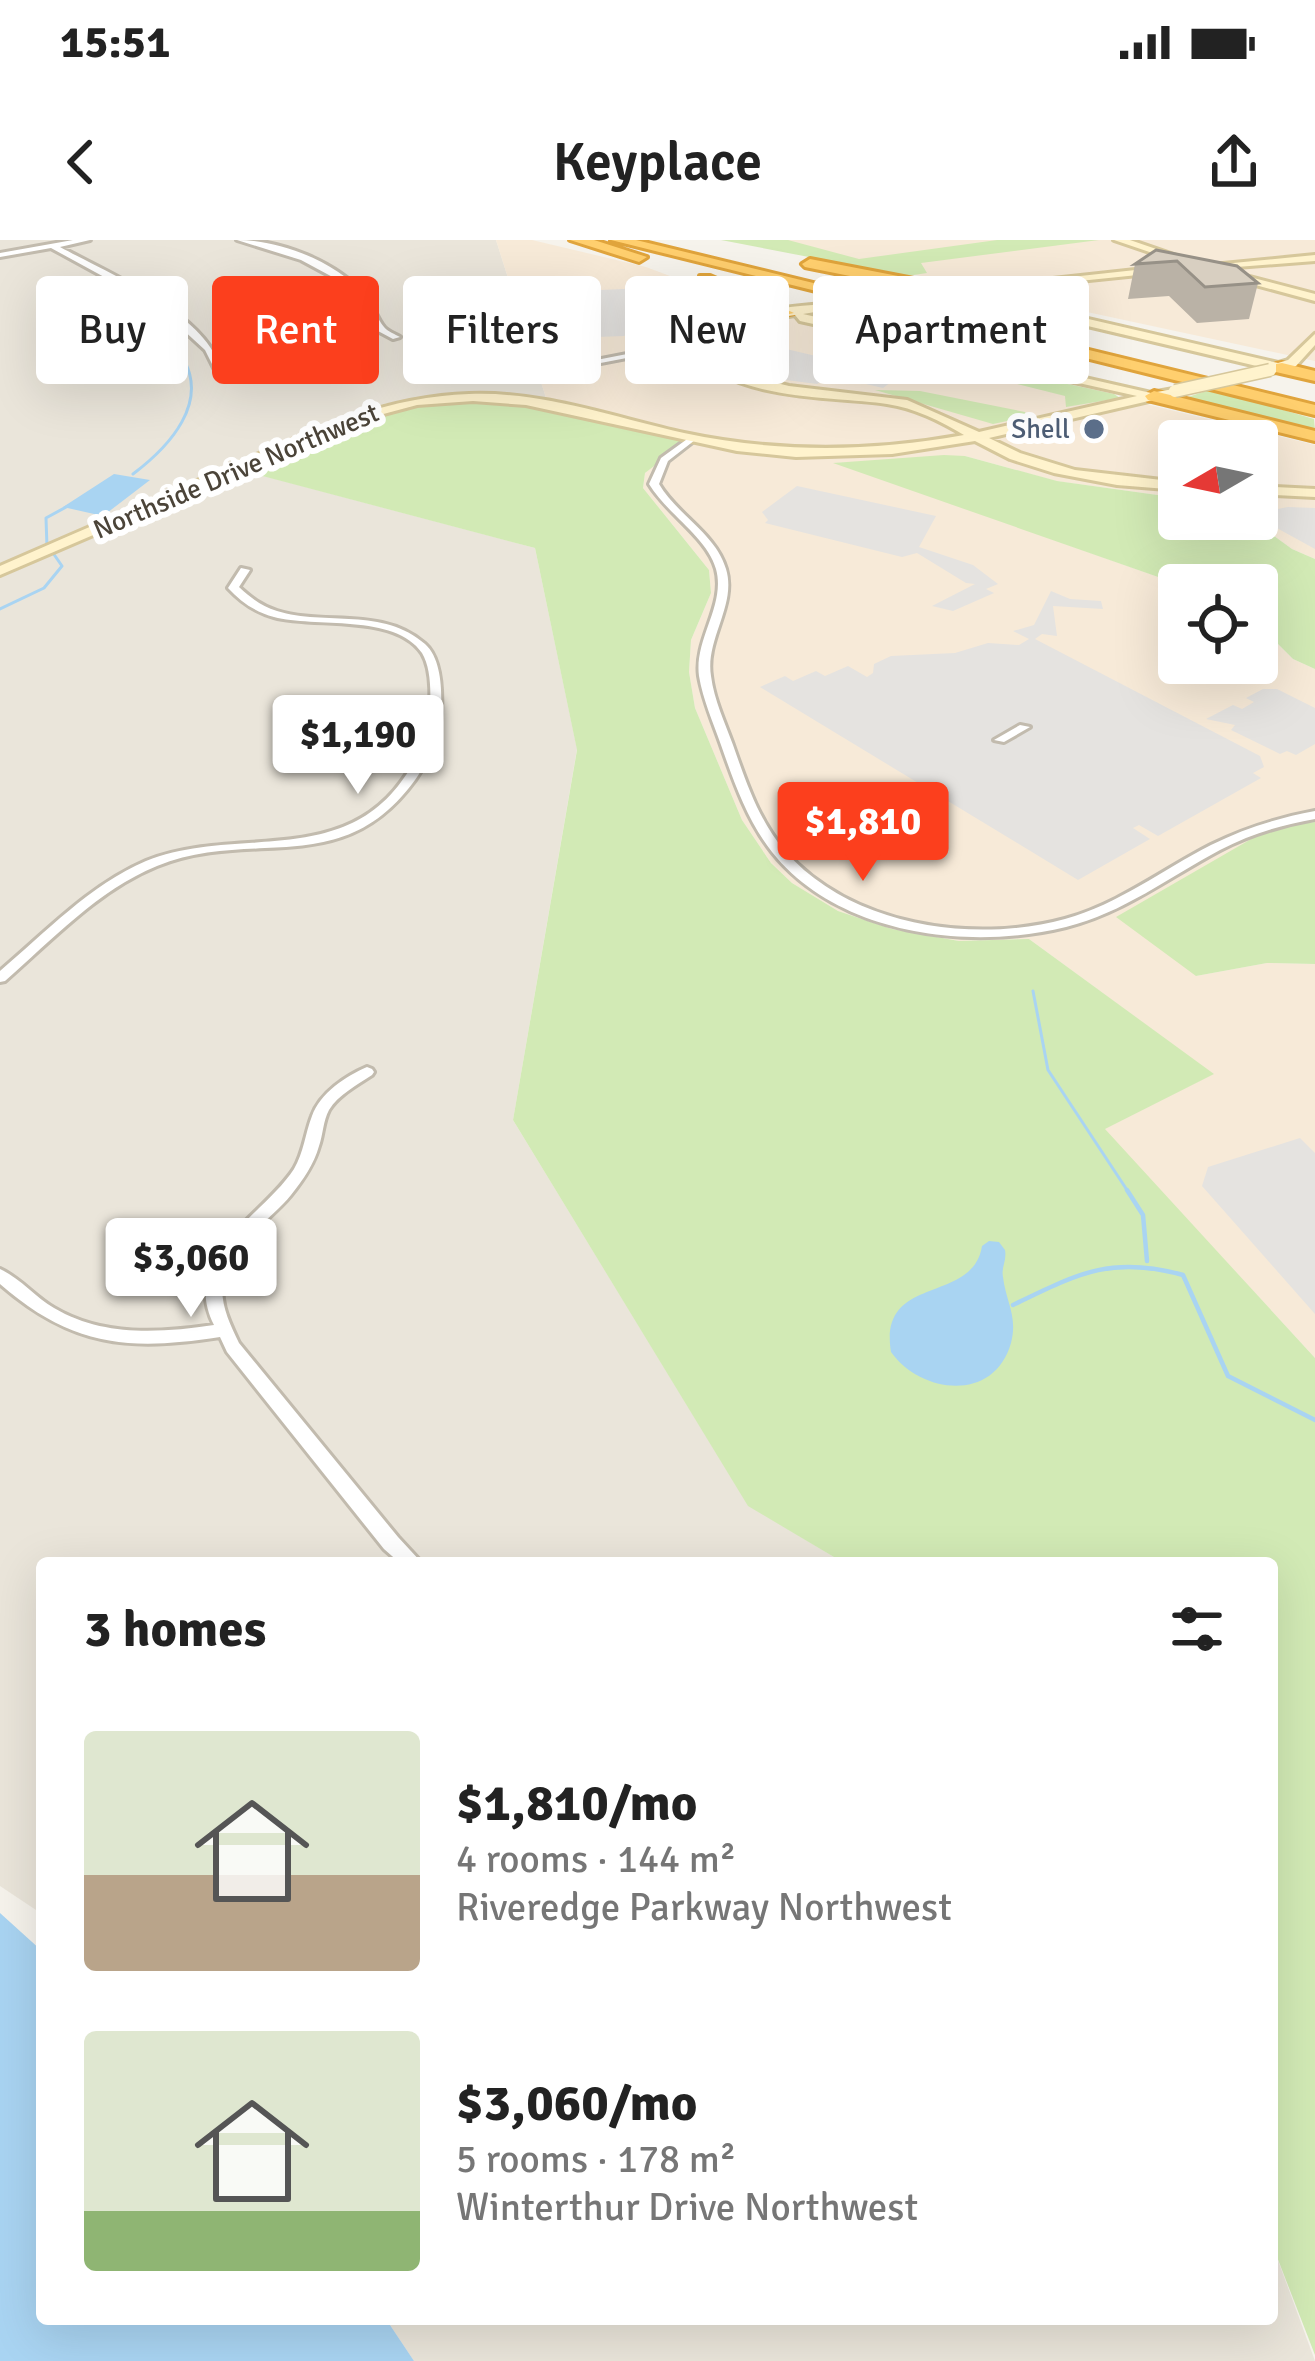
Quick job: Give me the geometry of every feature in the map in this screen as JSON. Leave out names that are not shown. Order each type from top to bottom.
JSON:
[{"type":"highway","points":[[577,240],[687,276]]},
{"type":"highway","points":[[618,240],[1315,410]]},
{"type":"highway","points":[[659,240],[1315,397]]},
{"type":"highway","points":[[688,240],[734,249]]},
{"type":"highway","points":[[793,261],[868,276]]},
{"type":"highway","points":[[1283,365],[1312,375]]},
{"type":"highway","points":[[1154,396],[1315,436]]},
{"type":"street","points":[[0,255],[86,240]]},
{"type":"street","points":[[241,240],[277,250],[350,283],[370,302],[381,329],[396,337]]},
{"type":"street","points":[[1119,240],[1315,298]]},
{"type":"street","points":[[51,245],[188,326],[212,355]]},
{"type":"street","points":[[1158,252],[1172,262],[1158,270]]},
{"type":"street","points":[[1089,277],[1315,258]]},
{"type":"street","points":[[789,314],[813,320]]},
{"type":"street","points":[[789,320],[805,318]]},
{"type":"street","points":[[1089,323],[1283,365],[1315,338]]},
{"type":"street","name":"Northside Drive Northwest","points":[[0,571],[339,424],[409,402],[468,395],[529,398],[697,442],[815,453],[935,445],[1283,365]]},
{"type":"street","points":[[1089,382],[1154,396]]},
{"type":"street","points":[[777,384],[891,401],[940,414],[1015,456]]},
{"type":"street","points":[[891,401],[939,418],[961,434],[935,445]]},
{"type":"street","points":[[1015,426],[1006,438],[1015,456]]},
{"type":"street","points":[[697,442],[659,472],[654,484],[722,570],[723,592],[707,634],[707,689],[749,806],[789,864],[850,904],[941,929],[1041,928],[1118,903],[1243,831],[1315,815]]},
{"type":"street","points":[[935,445],[975,446],[1079,473],[1158,483]]},
{"type":"street","points":[[1278,491],[1315,493]]},
{"type":"street","points":[[0,978],[133,872],[197,851],[293,847],[347,833],[369,819],[416,770],[429,748],[435,721],[426,650],[409,635],[387,626],[263,610],[233,587],[245,570]]},
{"type":"street","points":[[1000,740],[1024,727]]},
{"type":"street","points":[[367,1072],[322,1103],[298,1175],[244,1227],[226,1253],[215,1291],[222,1330],[406,1557]]},
{"type":"street","points":[[0,1275],[61,1322],[100,1335],[137,1340],[222,1330]]},
{"type":"shaded area","points":[[0,240],[496,240],[507,276],[403,276],[403,384],[542,384],[547,401],[492,393],[440,394],[383,404],[230,467],[535,548],[577,749],[513,1120],[748,1505],[834,1557],[36,1557],[36,1910],[0,1886]]},
{"type":"shaded area","points":[[496,240],[532,240],[670,276],[625,276],[625,384],[789,384],[789,318],[813,324],[813,384],[1063,384],[1212,420],[1158,420],[1158,495],[1056,481],[965,456],[837,463],[1158,577],[1158,684],[1278,684],[1278,644],[1293,659],[1315,669],[1315,822],[1272,827],[1196,976],[1267,963],[1315,964],[1315,1358],[1104,1129],[1213,1074],[1029,939],[959,941],[892,929],[838,911],[792,883],[771,863],[742,820],[695,708],[689,672],[691,640],[711,593],[709,570],[643,488],[645,473],[685,442],[547,401],[542,384],[601,384],[601,276],[507,276]]},
{"type":"shaded area","points":[[762,240],[1315,240],[1315,361],[1089,313],[1089,276],[921,276]]},
{"type":"shaded area","points":[[625,289],[624,336],[601,337],[601,290]]},
{"type":"shaded area","points":[[789,349],[813,355],[813,383],[789,380]]},
{"type":"shaded area","points":[[1278,436],[1315,445],[1315,559],[1278,539]]},
{"type":"shaded area","points":[[797,486],[936,516],[919,547],[973,565],[998,584],[986,589],[994,593],[953,611],[932,606],[975,584],[917,553],[902,557],[765,523],[768,520],[762,512]]},
{"type":"shaded area","points":[[1315,508],[1315,549],[1278,529],[1278,509]]},
{"type":"shaded area","points":[[1051,591],[1070,599],[1101,601],[1103,609],[1053,606],[1057,636],[1042,634],[1035,639],[1260,756],[1264,767],[1253,773],[1261,778],[1158,836],[1139,825],[1133,828],[1150,839],[1078,880],[760,687],[785,676],[793,681],[816,671],[825,676],[848,666],[867,677],[874,664],[891,656],[955,653],[988,643],[1019,645],[1029,639],[1013,631],[1034,625]]},
{"type":"shaded area","points":[[1263,689],[1277,689],[1315,708],[1315,744],[1296,755],[1280,754],[1231,730],[1235,725],[1206,719],[1233,705],[1242,709],[1254,702],[1246,698]]},
{"type":"shaded area","points":[[1300,1138],[1315,1153],[1315,1314],[1202,1186],[1208,1167]]},
{"type":"shaded area","points":[[1278,2260],[1315,2361],[414,2361],[390,2325],[1278,2325]]},
{"type":"green space","points":[[721,240],[788,240],[859,259],[997,240],[1099,240],[921,263],[927,273],[907,276]]},
{"type":"green space","points":[[1017,384],[1068,384],[1120,398],[1066,407],[1065,396]]},
{"type":"green space","points":[[1212,389],[1314,419],[1315,430],[1278,420],[1185,398]]},
{"type":"green space","points":[[875,390],[920,391],[1025,412],[1027,417],[993,424]]},
{"type":"green space","points":[[492,393],[611,416],[687,441],[645,473],[643,488],[709,570],[711,593],[691,640],[689,672],[695,708],[742,820],[771,863],[792,883],[838,911],[892,929],[959,941],[1029,939],[1214,1074],[1105,1129],[1315,1358],[1315,2355],[1278,2259],[1278,1557],[834,1557],[748,1506],[513,1120],[577,750],[535,548],[228,467],[387,407]]},
{"type":"green space","points":[[965,456],[1057,481],[1158,495],[1158,540],[1278,539],[1315,559],[1315,669],[1293,659],[1278,644],[1278,564],[1158,564],[1158,577],[833,463]]},
{"type":"green space","points":[[1315,822],[1315,964],[1267,963],[1196,976],[1116,917],[1272,827]]},
{"type":"water","points":[[114,474],[150,480],[103,516],[63,507]]},
{"type":"water","points":[[989,1241],[999,1242],[1005,1250],[1003,1273],[1013,1333],[1002,1362],[989,1376],[973,1383],[956,1386],[920,1377],[891,1352],[891,1327],[898,1310],[962,1276]]},
{"type":"water","points":[[0,1913],[36,1946],[36,2325],[390,2325],[414,2361],[0,2361]]},
{"type":"building","points":[[1156,250],[1237,266],[1258,283],[1205,287],[1177,261],[1135,264]]},
{"type":"waterway","points":[[133,474],[163,448],[182,422],[191,397],[188,370]]},
{"type":"waterway","points":[[47,547],[46,518],[68,506]]},
{"type":"waterway","points":[[0,609],[44,588],[62,566],[53,553]]},
{"type":"waterway","points":[[1033,991],[1048,1070],[1129,1193]]},
{"type":"waterway","points":[[1127,1190],[1143,1215],[1147,1261]]},
{"type":"waterway","points":[[1013,1305],[1095,1271],[1135,1267],[1183,1275],[1228,1376],[1315,1420]]},
{"type":"place","name":"Shell","points":[[1094,429]]}]
